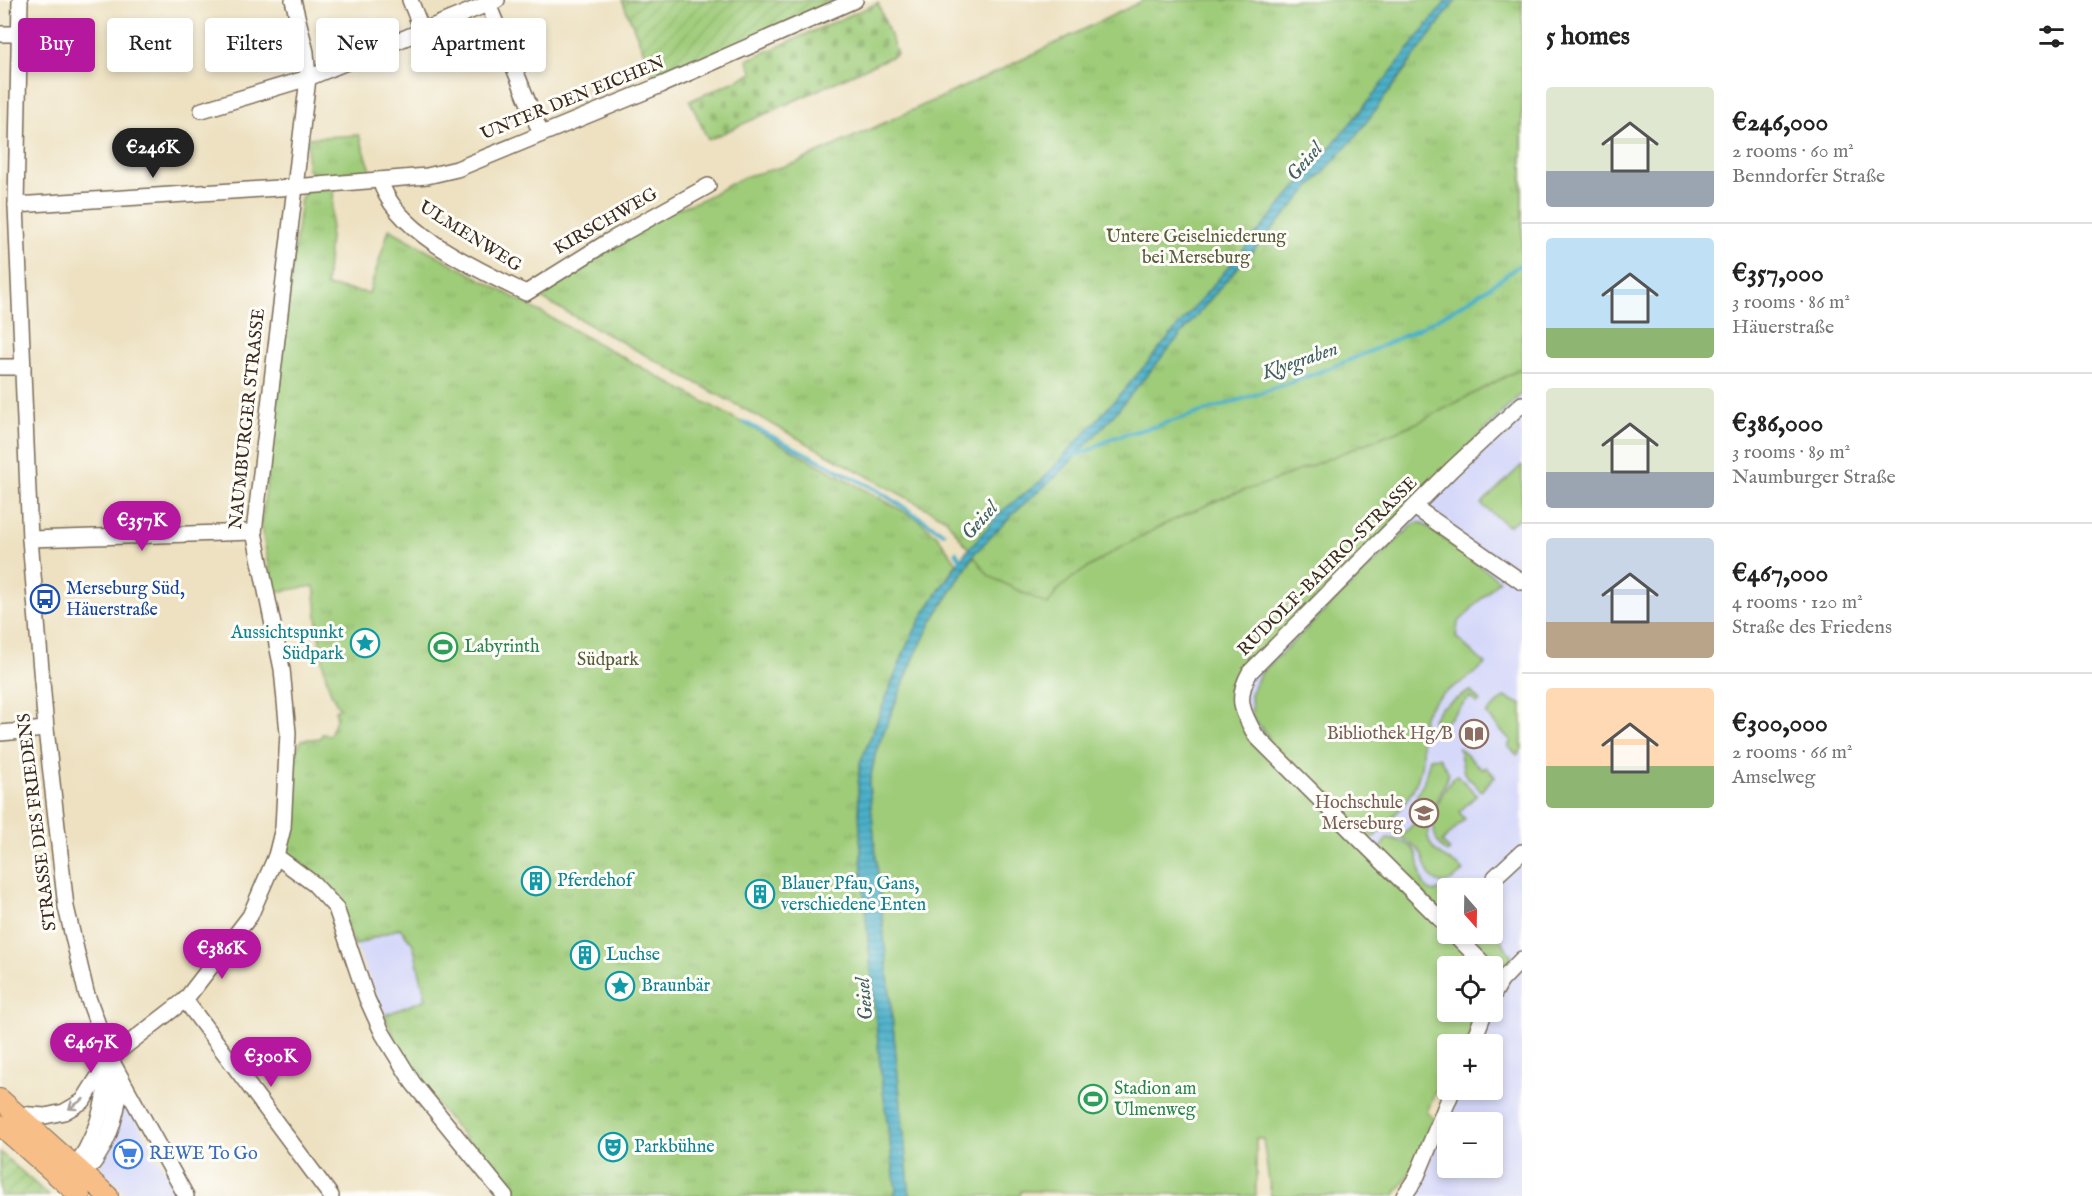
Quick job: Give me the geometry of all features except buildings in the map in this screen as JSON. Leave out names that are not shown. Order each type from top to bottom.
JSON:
[{"type":"main road","points":[[0,1099],[17,1114],[75,1181]]},
{"type":"main road","points":[[0,1125],[75,1181],[108,1196]]},
{"type":"street","name":"STRASSE DES FRIEDENS","points":[[19,18],[20,0]]},
{"type":"street","name":"NAUMBURGER STRASSE","points":[[110,1058],[185,1000],[250,916],[276,856],[283,828],[288,733],[282,669],[254,532],[308,78],[306,52],[293,0]]},
{"type":"street","points":[[410,0],[417,18]]},
{"type":"street","name":"UNTER DEN EICHEN","points":[[16,205],[294,188],[427,176],[457,169],[855,0]]},
{"type":"street","points":[[452,18],[492,2],[541,134]]},
{"type":"street","points":[[0,34],[18,34]]},
{"type":"street","name":"STRASSE DES FRIEDENS","points":[[18,34],[16,205],[30,538],[46,729],[70,931],[86,992],[110,1058],[185,1193]]},
{"type":"street","points":[[202,110],[308,78],[411,35]]},
{"type":"street","name":"ULMENWEG","points":[[380,180],[389,202],[409,224],[464,261],[526,293]]},
{"type":"street","name":"KIRSCHWEG","points":[[526,293],[609,241],[708,186]]},
{"type":"street","points":[[0,367],[23,367]]},
{"type":"street","name":"RUDOLF-BAHRO-STRASSE","points":[[1437,916],[1256,736],[1241,702],[1242,686],[1250,672],[1452,469],[1522,404]]},
{"type":"street","points":[[1416,507],[1522,582]]},
{"type":"street","points":[[30,538],[254,532]]},
{"type":"street","points":[[0,733],[46,729]]},
{"type":"street","points":[[1495,877],[1522,852]]},
{"type":"street","points":[[276,856],[314,884],[336,908],[367,999],[383,1034],[413,1083],[505,1196]]},
{"type":"street","points":[[1464,944],[1476,956]]},
{"type":"street","points":[[1503,973],[1522,959]]},
{"type":"street","points":[[185,1000],[331,1196]]},
{"type":"street","name":"STRASSE DES FRIEDENS","points":[[75,1181],[97,1127],[105,1095],[110,1058]]},
{"type":"street","points":[[17,1114],[45,1116],[64,1112],[83,1101],[110,1058]]},
{"type":"street","points":[[75,1181],[98,1160],[117,1112],[121,1080]]},
{"type":"street","points":[[1404,1196],[1416,1178],[1448,1100]]},
{"type":"shaded area","name":"Hochschule Merseburg","points":[[1522,393],[1522,1196],[1413,1196],[1423,1181],[1437,1141],[1437,1178],[1503,1178],[1503,1112],[1447,1112],[1451,1100],[1503,1100],[1503,1034],[1475,1034],[1479,1022],[1503,1022],[1503,956],[1470,956],[1458,944],[1503,944],[1503,878],[1437,878],[1437,923],[1250,737],[1236,705],[1237,688],[1243,673]]},
{"type":"shaded area","points":[[400,928],[413,944],[427,999],[385,1015],[355,945]]},
{"type":"shaded area","points":[[127,1104],[180,1196],[129,1196],[99,1169],[110,1147],[123,1106]]},
{"type":"green space","points":[[622,0],[842,0],[655,78]]},
{"type":"green space","name":"Untere Geiselniederung bei Merseburg","points":[[1144,0],[1522,0],[1522,368],[1419,422],[1273,481],[1227,496],[1165,524],[1114,551],[1072,578],[1057,591],[1048,605],[989,576],[946,519],[526,290],[649,218],[699,201],[744,177],[796,163],[992,74]]},
{"type":"green space","points":[[1522,0],[1522,393],[1243,672],[1236,705],[1437,922],[1437,944],[1458,944],[1469,956],[1437,956],[1437,1022],[1475,1022],[1470,1034],[1437,1034],[1437,1088],[1427,1112],[1436,1121],[1417,1163],[1394,1196],[1271,1196],[1263,1139],[1256,1138],[1256,1196],[1021,1191],[1020,1196],[910,1196],[869,785],[876,751],[913,660],[932,621],[976,553]]},
{"type":"green space","points":[[878,3],[897,54],[708,140],[690,101],[753,73],[747,60]]},
{"type":"green space","points":[[359,135],[373,176],[319,179],[307,169],[308,138]]},
{"type":"green space","name":"Südpark","points":[[334,188],[326,286],[369,293],[389,229],[918,519],[938,537],[957,563],[923,615],[907,645],[860,764],[858,787],[862,874],[881,1075],[896,1190],[894,1196],[512,1196],[429,1095],[399,1050],[385,1015],[426,999],[413,944],[400,928],[355,945],[332,895],[283,849],[293,757],[302,740],[320,738],[322,734],[330,735],[337,717],[335,710],[340,708],[333,698],[324,668],[314,586],[275,592],[261,528],[301,198],[307,190]]},
{"type":"green space","points":[[1522,465],[1522,516],[1508,526],[1481,504]]},
{"type":"green space","points":[[1415,523],[1422,523],[1499,580],[1458,623],[1456,637],[1485,664],[1440,696],[1427,710],[1423,721],[1422,760],[1416,783],[1405,802],[1390,820],[1374,837],[1367,837],[1266,745],[1269,737],[1252,717],[1251,694],[1260,674]]},
{"type":"green space","points":[[1470,691],[1480,701],[1477,704],[1470,697],[1440,728],[1432,721],[1440,708]]},
{"type":"green space","points":[[1505,697],[1522,705],[1522,749],[1517,755],[1508,746],[1511,741],[1486,714]]},
{"type":"green space","points":[[1459,748],[1483,770],[1486,767],[1495,776],[1481,791],[1464,773]]},
{"type":"green space","points":[[1439,757],[1449,773],[1428,824],[1430,843],[1437,852],[1464,871],[1455,878],[1437,878],[1437,882],[1431,877],[1417,849],[1393,832],[1395,829],[1403,835],[1419,818],[1411,808],[1424,781],[1430,758]]},
{"type":"green space","points":[[1457,775],[1477,795],[1459,812],[1465,819],[1442,842],[1450,850],[1447,853],[1439,845],[1435,836],[1435,814],[1443,792]]},
{"type":"green space","points":[[1387,838],[1410,846],[1418,859],[1423,882],[1427,889],[1437,891],[1437,908],[1379,850]]},
{"type":"green space","points":[[1503,943],[1513,958],[1503,963],[1503,956],[1486,956],[1478,949],[1478,944]]},
{"type":"green space","points":[[0,1152],[49,1196],[0,1196]]},
{"type":"water","points":[[1447,0],[1456,0],[1357,135],[1224,283],[1107,423],[1058,475],[1018,509],[975,553],[932,621],[913,660],[876,751],[869,785],[910,1196],[894,1196],[896,1190],[881,1075],[862,874],[858,787],[860,764],[907,645],[923,615],[964,554],[1002,511],[1042,480],[1125,389],[1359,113]]},
{"type":"waterway","name":"Klyegraben","points":[[1074,455],[1113,438],[1256,394],[1350,360],[1440,317],[1483,292],[1522,263]]},
{"type":"waterway","points":[[744,422],[877,490],[944,533]]},
{"type":"waterway","points":[[956,552],[962,562]]},
{"type":"place","name":"Merseburg Süd, Häuerstraße","points":[[45,599]]},
{"type":"place","name":"Aussichtspunkt Südpark","points":[[365,643]]},
{"type":"place","name":"Labyrinth","points":[[443,647]]},
{"type":"place","name":"Bibliothek Hg/B","points":[[1474,734]]},
{"type":"place","name":"Hochschule Merseburg","points":[[1424,813]]},
{"type":"place","name":"Pferdehof","points":[[536,881]]},
{"type":"place","name":"Blauer Pfau, Gans, verschiedene Enten","points":[[760,894]]},
{"type":"place","name":"Luchse","points":[[585,955]]},
{"type":"place","name":"Braunbär","points":[[620,986]]},
{"type":"place","name":"Stadion am Ulmenweg","points":[[1093,1099]]},
{"type":"place","name":"Parkbühne","points":[[613,1147]]},
{"type":"place","name":"REWE To Go","points":[[128,1154]]},
{"type":"water label","name":"Geisel","points":[[1305,162]]},
{"type":"water label","name":"Geisel","points":[[980,521]]},
{"type":"water label","name":"Geisel","points":[[865,999]]}]
